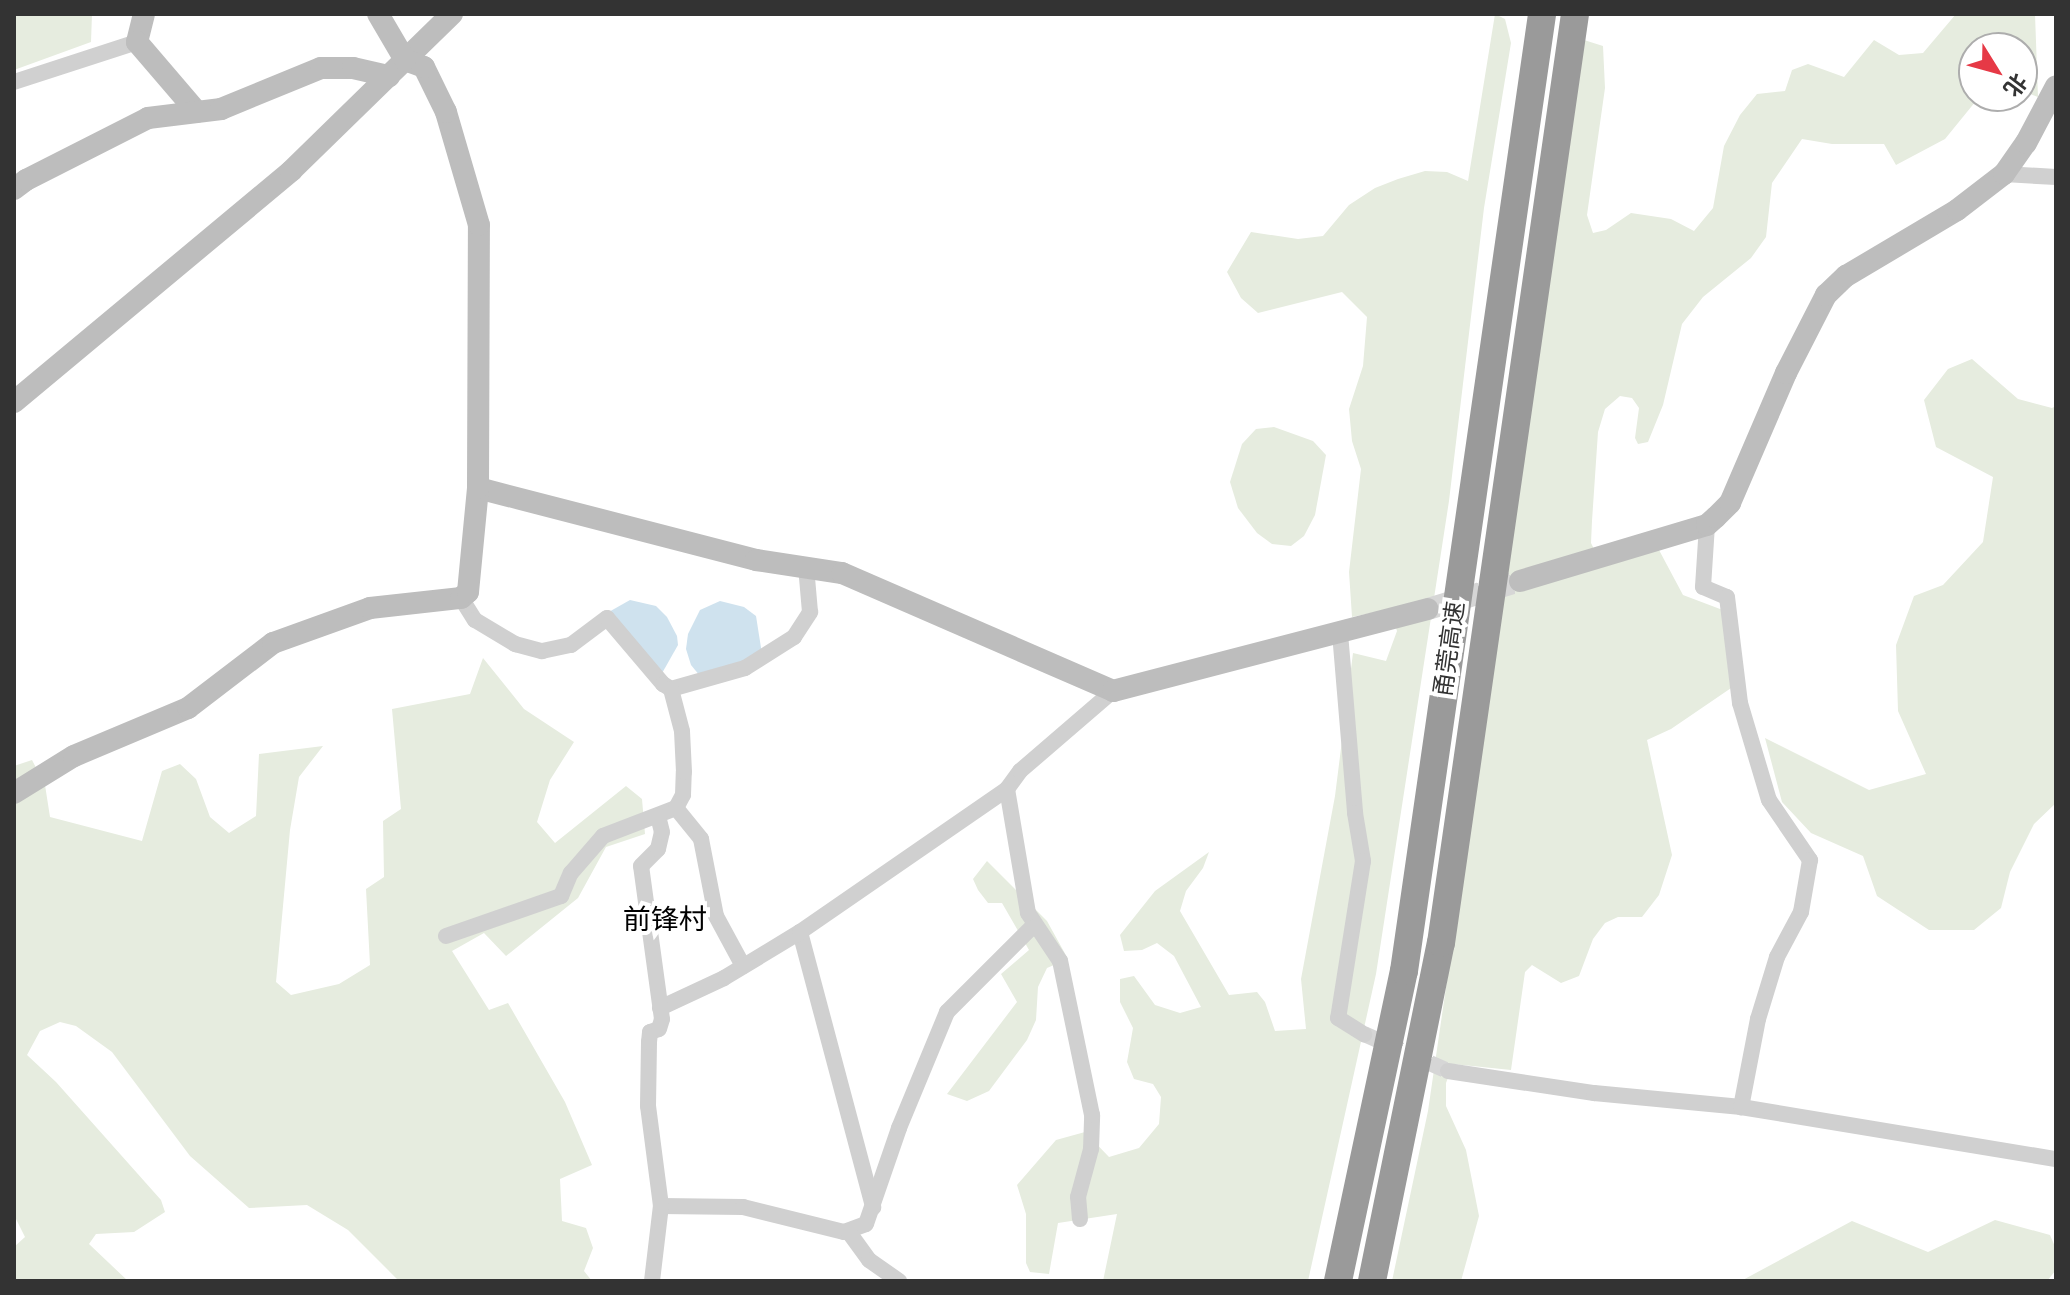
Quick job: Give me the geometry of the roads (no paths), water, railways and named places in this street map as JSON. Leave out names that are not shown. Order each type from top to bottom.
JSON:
[{"type":"highway","name":"甬莞高速","points":[[1338,1281],[1404,971],[1542,14]]},
{"type":"highway","name":"甬莞高速","points":[[1372,1281],[1441,943],[1575,14]]},
{"type":"street","points":[[137,42],[144,14]]},
{"type":"street","points":[[378,14],[397,68]]},
{"type":"street","points":[[14,402],[291,171],[452,14]]},
{"type":"street","points":[[14,82],[137,42]]},
{"type":"street","points":[[137,42],[197,112]]},
{"type":"street","points":[[14,189],[148,118],[221,109],[321,68],[424,67],[446,112],[479,225],[478,488],[468,592],[461,598],[370,608],[273,643],[188,708],[74,756],[14,793]]},
{"type":"street","points":[[1520,581],[1707,525],[1730,503],[1786,373],[1826,295],[1846,276],[1957,210],[2004,174],[2026,143],[2056,86]]},
{"type":"street","points":[[2004,174],[2056,177]]},
{"type":"street","points":[[478,488],[756,560],[842,573],[1113,691]]},
{"type":"street","points":[[1707,525],[1703,587],[1727,597],[1740,703],[1769,800],[1810,860],[1801,912],[1777,957],[1758,1019],[1741,1107]]},
{"type":"street","points":[[671,689],[745,668],[794,637],[810,612],[806,566]]},
{"type":"street","points":[[446,936],[561,896],[571,873],[603,836],[676,808],[683,795],[682,731],[671,689],[663,684],[607,618],[571,645],[542,651],[515,644],[475,620],[461,598]]},
{"type":"street","points":[[660,1008],[743,966],[800,932],[1007,789],[1020,771],[1113,691],[1428,609]]},
{"type":"street","points":[[1340,633],[1355,813],[1363,861],[1338,1018],[1364,1034]]},
{"type":"street","points":[[1007,789],[1028,913],[1060,961],[1092,1115],[1091,1149],[1078,1197],[1080,1219]]},
{"type":"street","points":[[676,808],[701,839],[716,916],[743,966]]},
{"type":"street","points":[[652,1281],[661,1206],[648,1106],[650,1032],[659,1029],[660,1008],[641,866],[658,849],[662,832],[658,816]]},
{"type":"street","points":[[661,1206],[743,1207],[848,1231],[866,1224],[899,1128],[947,1012],[1035,924]]},
{"type":"street","points":[[800,932],[873,1209]]},
{"type":"street","points":[[1448,1071],[1594,1093],[1741,1107],[2056,1159]]},
{"type":"street","points":[[848,1231],[869,1260],[899,1281]]},
{"type":"water","points":[[630,600],[656,606],[667,617],[677,636],[678,645],[661,675],[607,613]]},
{"type":"water","points":[[720,601],[744,607],[756,616],[762,654],[700,676],[691,665],[686,649],[688,634],[700,610]]},
{"type":"tunnel","points":[[1428,609],[1520,581]]},
{"type":"tunnel","points":[[1364,1034],[1448,1071]]},
{"type":"district","name":"前锋村","points":[[665,919]]}]
